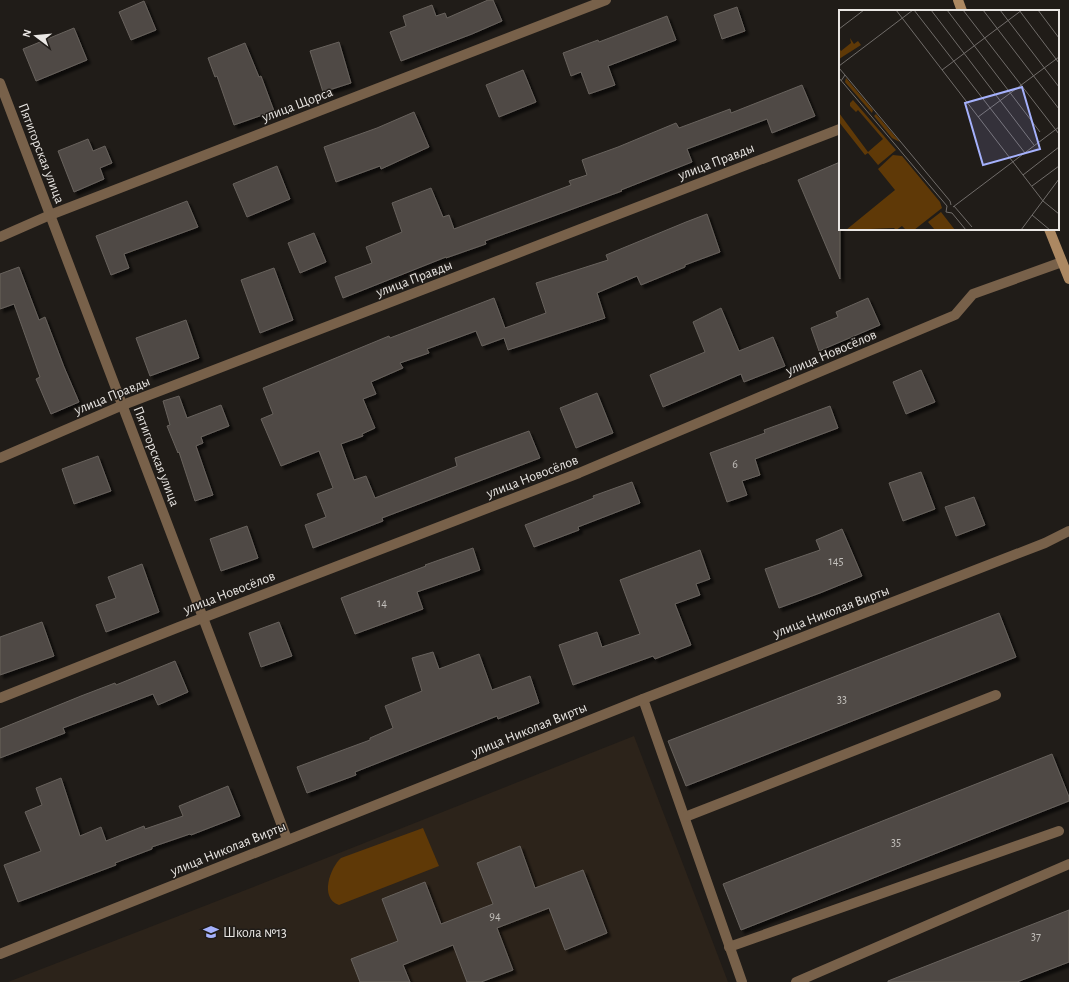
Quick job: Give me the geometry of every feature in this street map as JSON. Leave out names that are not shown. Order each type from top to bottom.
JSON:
[{"type":"main road","points":[[958,0],[962,10]]},
{"type":"main road","points":[[1049,230],[1069,279]]},
{"type":"street","name":"улица Щорса","points":[[0,237],[50,214],[606,0]]},
{"type":"street","name":"Пятигорская улица","points":[[0,83],[287,839]]},
{"type":"street","name":"улица Правды","points":[[0,458],[123,405],[839,129]]},
{"type":"street","name":"улица Новосёлов","points":[[0,698],[203,617],[586,470],[955,315],[973,294],[1062,262]]},
{"type":"street","name":"улица Николая Вирты","points":[[0,954],[287,839],[1044,543],[1069,531]]},
{"type":"street","points":[[685,817],[996,695]]},
{"type":"street","points":[[643,699],[742,982]]},
{"type":"street","points":[[729,947],[1059,831]]},
{"type":"street","points":[[796,982],[1069,864]]},
{"type":"shaded area","points":[[634,736],[728,982],[8,982],[266,882]]},
{"type":"shaded area","points":[[423,828],[439,866],[339,905],[329,896],[328,883],[330,875],[341,858]]},
{"type":"building","points":[[488,0],[493,0],[502,21],[401,61],[390,32],[406,26],[403,16],[432,5],[436,16],[445,13],[447,18]]},
{"type":"building","points":[[144,1],[156,30],[131,40],[119,12]]},
{"type":"building","points":[[737,7],[745,31],[722,39],[714,15]]},
{"type":"building","points":[[667,16],[676,40],[608,66],[615,85],[589,94],[581,72],[571,76],[563,53],[598,40],[599,42]]},
{"type":"building","points":[[74,28],[87,60],[36,81],[23,49]]},
{"type":"building","points":[[339,42],[351,83],[323,92],[310,51]]},
{"type":"building","points":[[245,43],[259,77],[261,76],[274,111],[234,125],[217,76],[215,77],[208,58]]},
{"type":"building","points":[[523,70],[536,102],[499,117],[486,85]]},
{"type":"building","points":[[802,85],[815,116],[772,133],[767,119],[687,149],[692,162],[621,190],[622,191],[485,241],[486,244],[446,257],[343,298],[335,277],[372,263],[366,247],[402,232],[392,203],[431,188],[443,217],[449,215],[454,229],[571,185],[569,181],[587,175],[582,160],[676,123],[679,128],[730,109],[731,113]]},
{"type":"building","points":[[414,112],[429,147],[381,169],[380,166],[336,182],[324,147],[377,128]]},
{"type":"building","points":[[88,139],[93,151],[105,146],[112,163],[100,168],[104,179],[74,192],[58,151]]},
{"type":"building","points":[[839,162],[840,279],[798,180]]},
{"type":"building","points":[[277,166],[290,199],[247,217],[233,184]]},
{"type":"building","points":[[187,201],[198,227],[124,254],[129,268],[111,275],[96,236]]},
{"type":"building","points":[[707,214],[720,252],[685,265],[685,267],[641,285],[637,276],[597,293],[605,318],[508,350],[504,338],[482,346],[476,331],[427,349],[429,353],[400,363],[403,368],[371,382],[376,394],[363,399],[375,428],[362,434],[363,436],[341,444],[354,480],[366,476],[375,498],[457,466],[455,458],[529,431],[540,458],[382,518],[383,521],[313,548],[305,525],[326,517],[317,494],[333,488],[319,451],[281,466],[261,419],[273,414],[263,388],[389,336],[390,338],[494,298],[505,328],[546,313],[536,283],[608,260],[606,255]]},
{"type":"building","points":[[314,233],[326,262],[300,273],[288,243]]},
{"type":"building","points":[[19,267],[39,320],[45,317],[79,402],[51,414],[36,379],[40,377],[14,304],[0,309],[0,274]]},
{"type":"building","points":[[274,268],[293,320],[260,333],[241,280]]},
{"type":"building","points":[[868,298],[880,325],[819,351],[811,328],[838,317],[836,312]]},
{"type":"building","points":[[721,308],[739,351],[773,337],[785,366],[744,382],[741,374],[663,407],[650,375],[705,352],[693,322]]},
{"type":"building","points":[[186,320],[199,358],[150,376],[136,338]]},
{"type":"building","points":[[921,370],[935,402],[906,414],[893,382]]},
{"type":"building","points":[[597,393],[613,433],[576,448],[560,408]]},
{"type":"building","points":[[179,396],[187,418],[221,405],[229,426],[201,437],[203,443],[196,446],[213,495],[195,501],[179,452],[178,453],[167,426],[170,425],[163,401]]},
{"type":"building","points":[[830,406],[838,428],[755,459],[760,475],[742,481],[747,495],[727,502],[710,453],[765,433],[764,430]]},
{"type":"building","points":[[98,456],[111,491],[74,504],[62,469]]},
{"type":"building","points":[[921,472],[935,509],[903,521],[889,483]]},
{"type":"building","points":[[632,482],[640,503],[578,527],[579,530],[534,547],[525,525],[594,498],[593,496]]},
{"type":"building","points":[[974,497],[985,525],[956,536],[945,507]]},
{"type":"building","points":[[247,526],[258,558],[221,571],[210,539]]},
{"type":"building","points":[[842,529],[862,576],[779,608],[765,569],[820,550],[816,540]]},
{"type":"building","points":[[473,548],[480,570],[417,592],[423,609],[355,634],[341,598]]},
{"type":"building","points":[[700,550],[710,579],[696,584],[700,595],[675,604],[691,645],[655,659],[653,656],[573,685],[559,645],[597,632],[602,647],[640,634],[620,580]]},
{"type":"building","points":[[142,564],[159,612],[106,632],[96,605],[116,598],[108,577]]},
{"type":"building","points":[[999,613],[1016,657],[686,786],[668,741]]},
{"type":"building","points":[[42,622],[54,656],[0,675],[0,637]]},
{"type":"building","points":[[279,622],[292,656],[261,667],[249,633]]},
{"type":"building","points":[[433,652],[439,669],[479,654],[492,690],[530,676],[539,703],[498,719],[497,716],[355,772],[356,775],[307,793],[297,767],[370,740],[370,738],[393,728],[385,706],[422,691],[412,658]]},
{"type":"building","points":[[175,661],[188,692],[158,705],[153,694],[63,728],[65,733],[0,758],[0,729],[81,696],[115,683],[116,685]]},
{"type":"building","points":[[1052,754],[1069,797],[1069,801],[741,930],[723,884]]},
{"type":"building","points":[[61,778],[80,836],[101,827],[106,841],[144,826],[145,829],[183,816],[179,806],[228,786],[240,816],[191,835],[190,834],[152,847],[152,849],[115,863],[116,865],[18,902],[4,865],[41,851],[25,812],[42,805],[36,788]]},
{"type":"building","points":[[520,846],[535,888],[583,870],[607,933],[565,950],[549,908],[497,928],[513,970],[481,982],[467,982],[453,945],[403,965],[410,982],[360,982],[351,959],[398,941],[382,899],[425,882],[441,924],[493,904],[477,863]]},
{"type":"building","points":[[1069,910],[1069,962],[1017,982],[888,982],[888,981]]},
{"type":"place","name":"Школа №13","points":[[211,932]]}]
